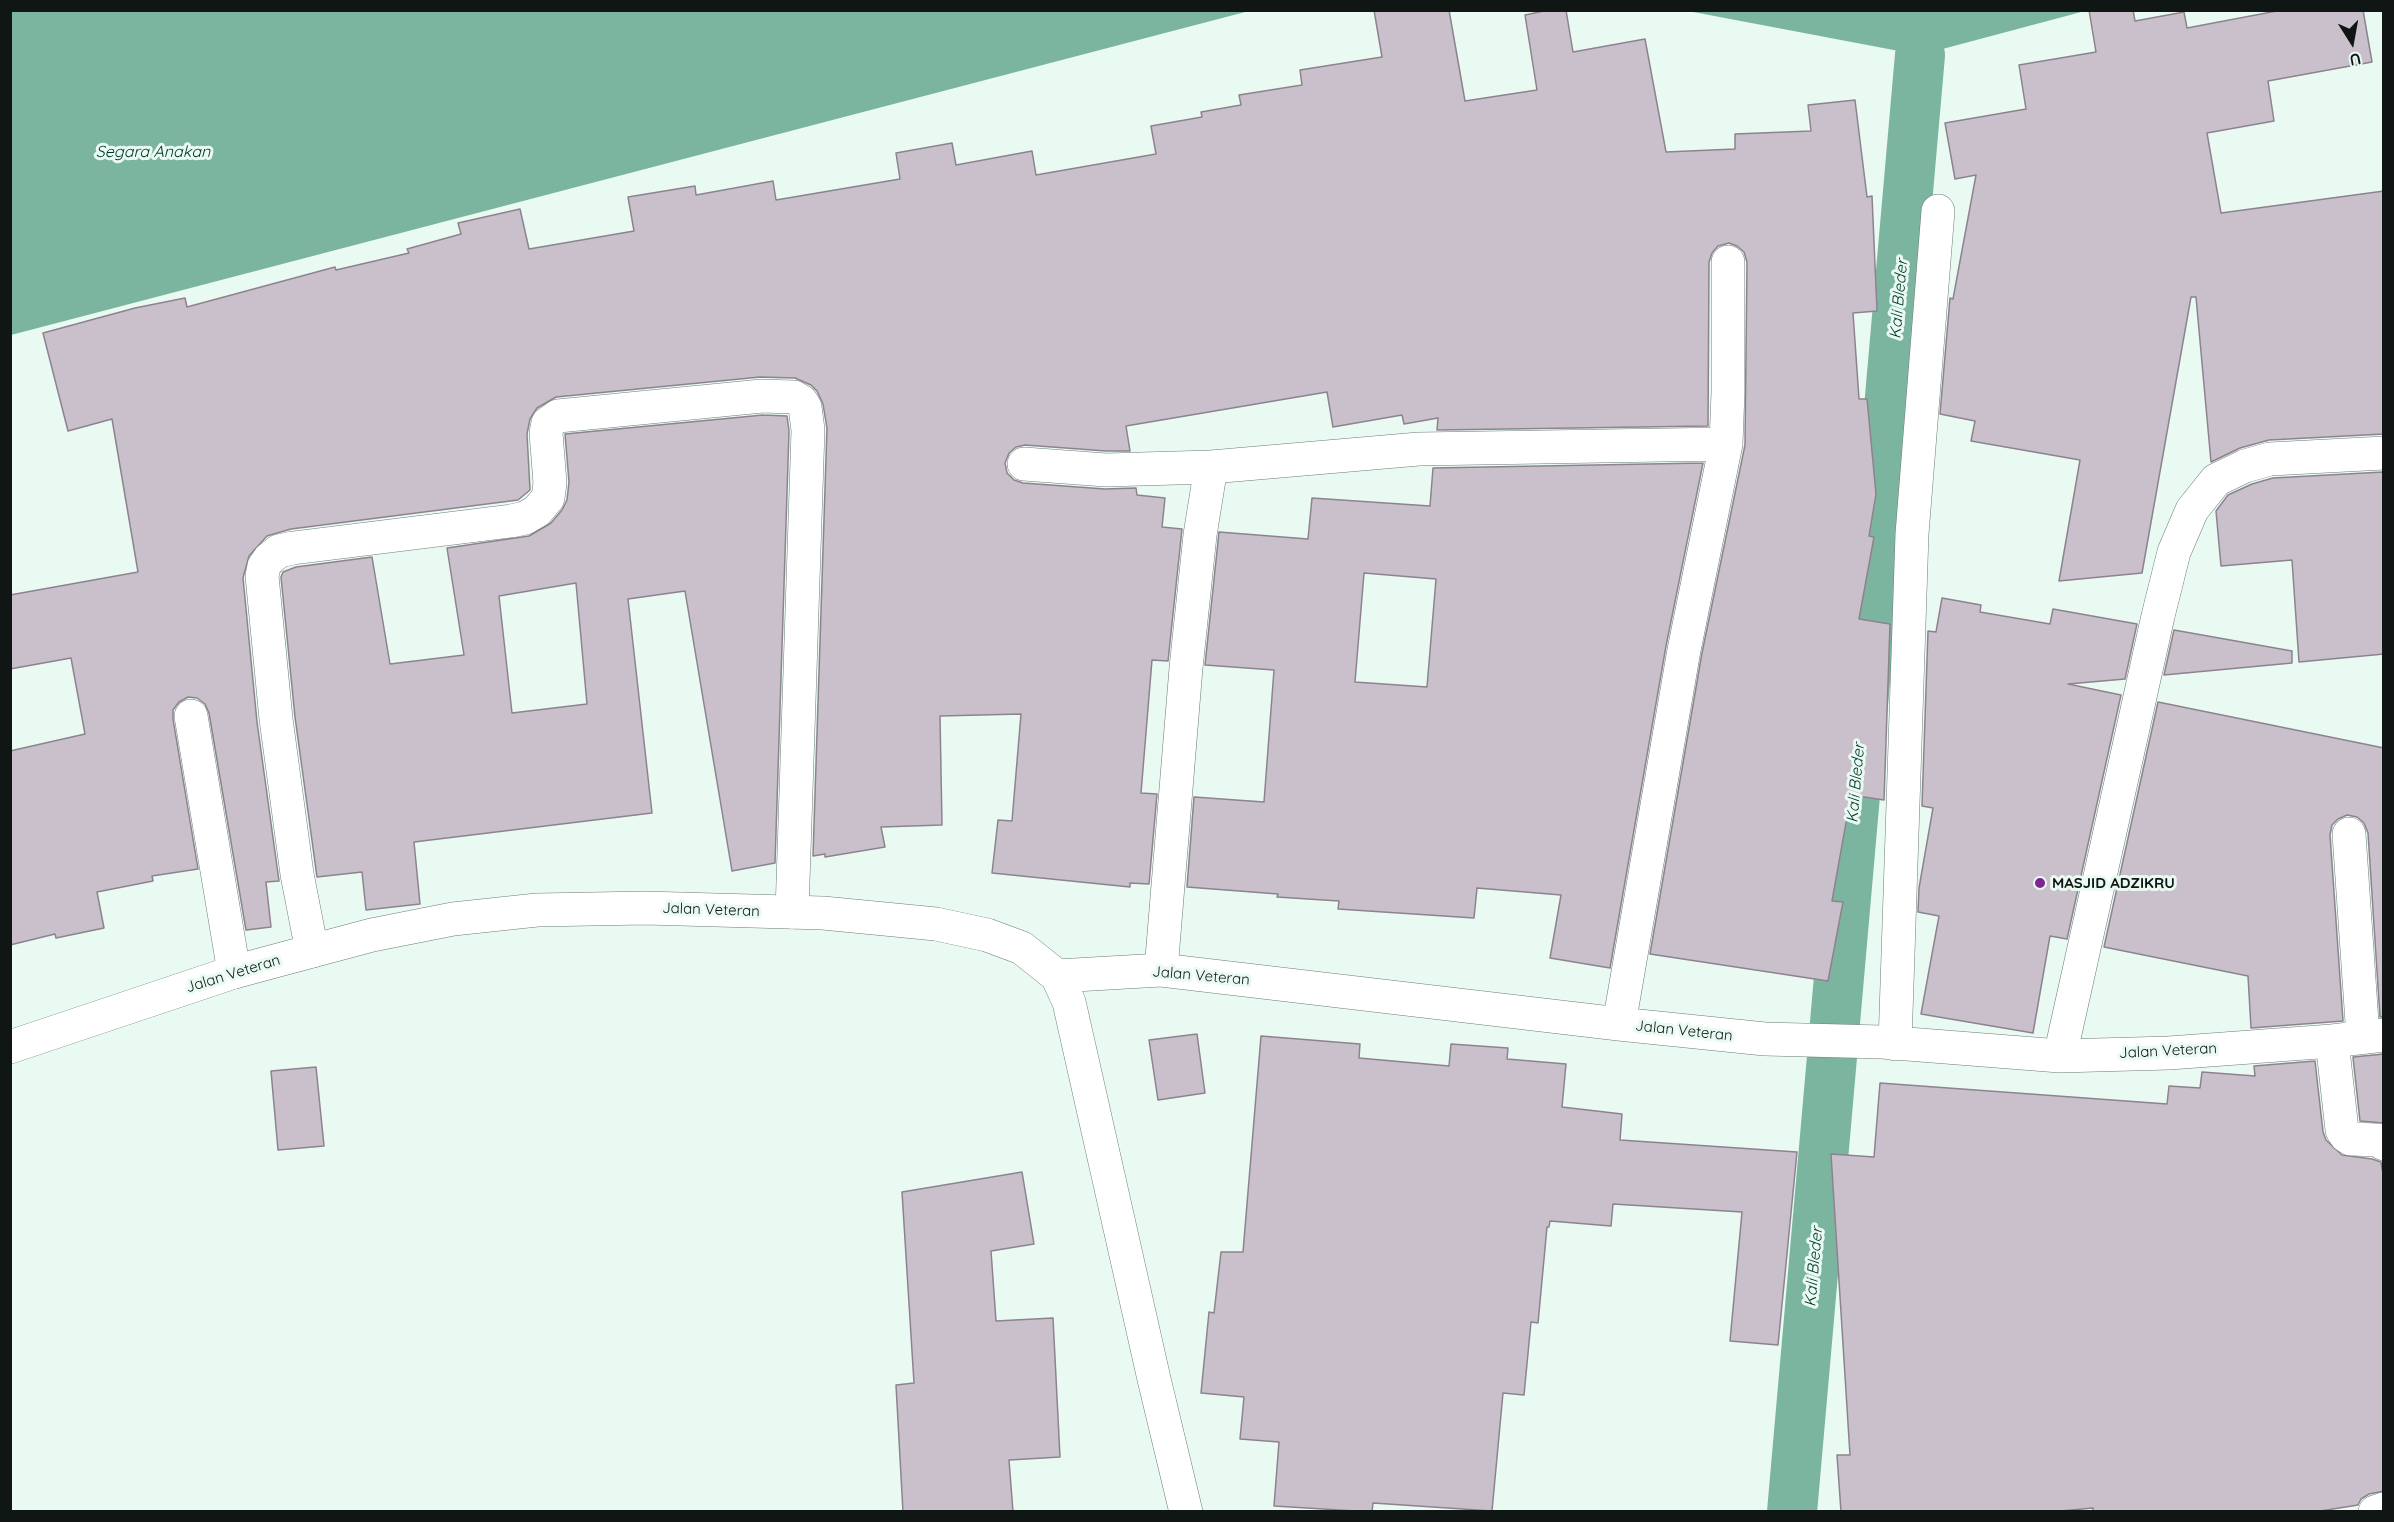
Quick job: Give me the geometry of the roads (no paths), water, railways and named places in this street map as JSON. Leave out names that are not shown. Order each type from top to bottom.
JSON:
[{"type":"street","points":[[1888,1043],[1912,534],[1938,211]]},
{"type":"street","points":[[1619,1024],[1684,650],[1725,444],[1728,392],[1728,262]]},
{"type":"street","points":[[312,951],[297,874],[276,719],[262,576],[268,559],[279,551],[293,548],[525,518],[537,511],[548,498],[550,483],[546,434],[548,423],[558,416],[762,396],[794,397],[801,401],[805,407],[808,430],[792,912]]},
{"type":"street","points":[[1024,464],[1106,470],[1210,467],[1419,449],[1725,444]]},
{"type":"street","points":[[2060,1056],[2158,616],[2174,552],[2192,510],[2216,480],[2253,464],[2270,459],[2384,453]]},
{"type":"street","points":[[1161,970],[1188,657],[1200,535],[1210,467]]},
{"type":"street","points":[[190,716],[234,972]]},
{"type":"street","points":[[2349,834],[2360,1038],[2342,1130],[2351,1139],[2377,1140],[2384,1144]]},
{"type":"street","name":"Jalan Veteran","points":[[10,1047],[234,972],[372,935],[453,919],[537,909],[645,908],[792,912],[936,924],[987,935],[1022,948],[1057,976],[1161,970],[1765,1039],[1888,1043],[2060,1056],[2169,1053],[2360,1038]]},
{"type":"street","points":[[1057,976],[1068,1002],[1186,1512]]},
{"type":"street","points":[[2375,1512],[2384,1509]]},
{"type":"water","name":"Segara Anakan","points":[[11,10],[1249,10],[1249,11],[11,335]]},
{"type":"water","points":[[1688,11],[2085,11],[1920,55]]},
{"type":"waterway","name":"Kali Bleder","points":[[1792,1512],[1920,55]]},
{"type":"place","name":"MASJID ADZIKRU","points":[[2040,883]]}]
